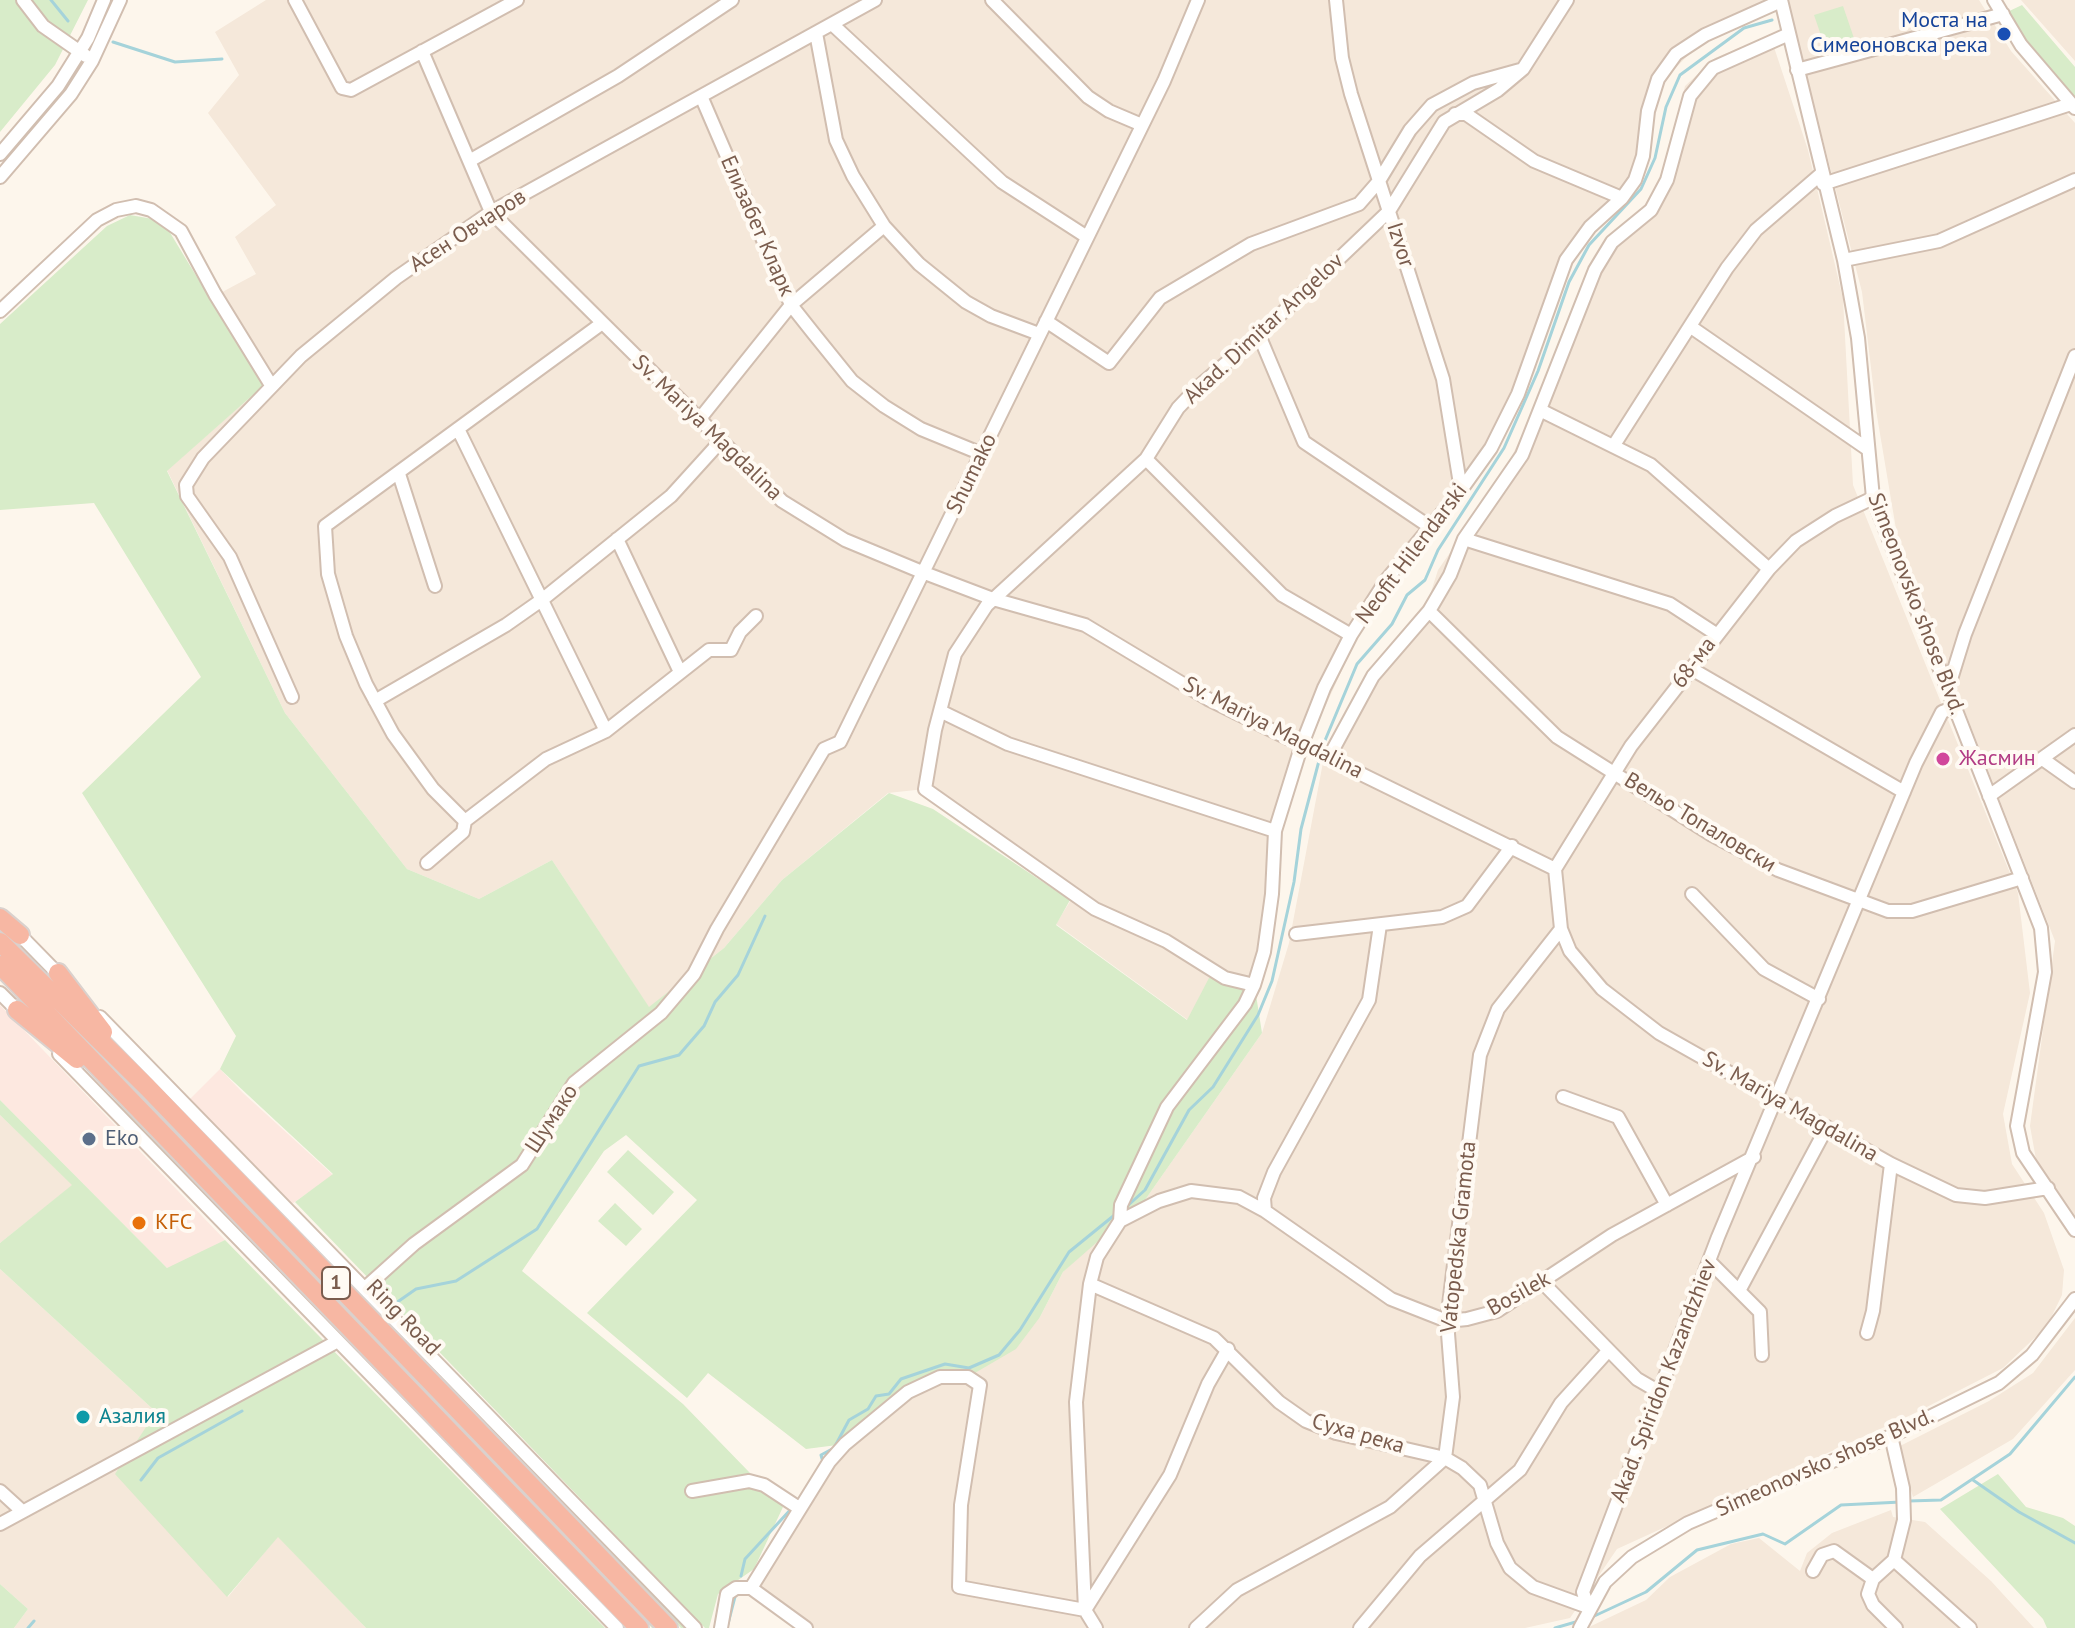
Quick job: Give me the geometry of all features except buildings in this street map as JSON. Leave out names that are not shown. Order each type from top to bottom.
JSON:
[{"type":"highway","points":[[0,916],[20,935]]},
{"type":"highway","name":"Ring Road","points":[[0,942],[147,1087],[668,1628]]},
{"type":"highway","name":"Ring Road","points":[[0,965],[639,1628]]},
{"type":"highway","points":[[58,973],[147,1087]]},
{"type":"highway","points":[[17,1010],[140,1111]]},
{"type":"street","points":[[23,0],[43,26],[92,61]]},
{"type":"street","points":[[0,154],[42,107],[79,52],[104,0]]},
{"type":"street","points":[[0,177],[54,116],[92,61],[120,0]]},
{"type":"street","points":[[295,0],[342,88],[351,90],[517,0]]},
{"type":"street","points":[[471,160],[618,76],[732,0]]},
{"type":"street","name":"Асен Овчаров","points":[[292,697],[230,557],[187,496],[186,485],[203,458],[271,385],[396,278],[491,212],[832,24],[858,4],[875,0]]},
{"type":"street","points":[[992,0],[1088,97],[1109,111],[1142,125]]},
{"type":"street","name":"Shumako","points":[[365,1288],[414,1244],[522,1165],[574,1083],[661,1013],[688,982],[824,749],[840,742],[1142,125],[1198,0]]},
{"type":"street","name":"Izvor","points":[[1336,0],[1342,58],[1443,379],[1461,490]]},
{"type":"street","name":"Akad. Dimitar Angelov","points":[[1254,985],[1225,978],[1166,941],[1095,909],[925,789],[940,711],[961,641],[993,599],[1146,459],[1178,408],[1198,387],[1259,335],[1389,211],[1444,122],[1498,90],[1523,69],[1567,0]]},
{"type":"street","points":[[1614,445],[1756,230],[1822,179],[2073,106],[2021,45],[1994,0]]},
{"type":"street","name":"Simeonovsko shose Blvd.","points":[[1781,1],[1844,260],[1858,338],[1873,498],[2041,928],[2045,954],[2017,1126],[2023,1153],[2075,1230]]},
{"type":"street","name":"Neofit Hilendarski","points":[[1120,1221],[1121,1205],[1167,1107],[1245,1004],[1254,985],[1264,952],[1272,894],[1275,831],[1302,744],[1324,688],[1351,635],[1387,579],[1461,490],[1491,448],[1518,394],[1566,260],[1590,227],[1622,198],[1635,180],[1643,156],[1648,111],[1658,79],[1676,54],[1705,35],[1781,1]]},
{"type":"street","points":[[1797,70],[2003,14]]},
{"type":"street","points":[[832,24],[1002,182],[1087,237]]},
{"type":"street","points":[[816,33],[836,140],[853,176],[884,226],[919,264],[966,302],[991,316],[1039,334]]},
{"type":"street","name":"Neofit Hilendarski","points":[[1329,757],[1373,676],[1429,611],[1450,575],[1464,539],[1522,455],[1595,270],[1612,242],[1651,210],[1667,180],[1690,96],[1713,68],[1789,34]]},
{"type":"street","points":[[422,51],[491,212]]},
{"type":"street","points":[[1046,321],[1109,363],[1160,298],[1251,244],[1359,204],[1379,181],[1410,130],[1432,105],[1473,83],[1523,69]]},
{"type":"street","name":"Елизабет Кларк","points":[[701,96],[791,305],[852,381],[884,406],[921,429],[982,454]]},
{"type":"street","points":[[1455,114],[1466,114],[1534,161],[1622,198]]},
{"type":"street","points":[[1844,260],[1939,241],[2075,180]]},
{"type":"street","points":[[0,311],[97,220],[116,210],[136,206],[151,210],[181,231],[271,385]]},
{"type":"street","name":"Sv. Mariya Magdalina","points":[[491,212],[698,421],[782,501],[845,540],[922,572],[993,599],[1085,625],[1208,699],[1555,869],[1561,929],[1570,951],[1602,989],[1659,1033],[1891,1164],[1956,1195],[1985,1198],[2048,1188]]},
{"type":"street","points":[[698,421],[791,305],[884,226]]},
{"type":"street","points":[[465,821],[433,789],[393,734],[375,701],[346,636],[328,574],[325,526],[459,431],[601,324]]},
{"type":"street","points":[[1691,327],[1866,448]]},
{"type":"street","points":[[1259,335],[1304,442],[1430,527]]},
{"type":"street","points":[[1948,689],[1965,634],[2075,356]]},
{"type":"street","points":[[1540,410],[1651,465],[1769,569]]},
{"type":"street","points":[[459,431],[606,731]]},
{"type":"street","points":[[375,701],[506,625],[543,599],[671,496],[720,442]]},
{"type":"street","points":[[1146,459],[1282,595],[1351,635]]},
{"type":"street","points":[[399,474],[435,586]]},
{"type":"street","name":"68-ма","points":[[1555,869],[1614,772],[1690,668],[1769,569],[1796,541],[1835,516],[1873,498]]},
{"type":"street","points":[[617,539],[680,672]]},
{"type":"street","points":[[1464,539],[1670,604],[1716,634]]},
{"type":"street","name":"Вельо Топаловски","points":[[1429,611],[1533,717],[1557,737],[1712,835],[1778,870],[1888,911],[1912,911],[2022,878]]},
{"type":"street","points":[[427,863],[463,832],[465,821],[546,759],[606,731],[709,650],[731,650],[740,632],[756,616]]},
{"type":"street","points":[[1690,668],[1904,792]]},
{"type":"street","points":[[1754,1157],[1904,792],[1942,712],[1955,707]]},
{"type":"street","points":[[940,711],[1008,744],[1275,831]]},
{"type":"street","points":[[1989,796],[2044,760],[2075,735]]},
{"type":"street","points":[[2044,760],[2075,782]]},
{"type":"street","points":[[1296,934],[1442,917],[1467,906],[1512,846]]},
{"type":"street","points":[[1692,894],[1764,969],[1819,999]]},
{"type":"street","points":[[1265,1211],[1264,1198],[1274,1172],[1369,1000],[1380,925]]},
{"type":"street","name":"Vatopedska Gramota","points":[[1445,1458],[1453,1397],[1447,1321],[1480,1055],[1498,1009],[1561,929]]},
{"type":"street","points":[[20,935],[695,1628]]},
{"type":"street","points":[[0,993],[617,1628]]},
{"type":"street","points":[[1563,1097],[1618,1117],[1667,1205]]},
{"type":"street","points":[[1739,1291],[1827,1127]]},
{"type":"street","name":"Bosilek","points":[[1447,1321],[1497,1311],[1612,1235],[1754,1157]]},
{"type":"street","name":"Akad. Spiridon Kazandzhiev","points":[[1588,1607],[1583,1592],[1711,1263],[1718,1237],[1754,1157]]},
{"type":"street","points":[[1867,1333],[1891,1164]]},
{"type":"street","points":[[1096,1628],[1085,1610],[1076,1402],[1090,1284],[1097,1257],[1120,1221],[1159,1201],[1191,1191],[1239,1197],[1265,1211],[1391,1299],[1447,1321]]},
{"type":"street","points":[[1711,1263],[1760,1312],[1762,1355]]},
{"type":"street","points":[[1543,1283],[1637,1379],[1661,1393]]},
{"type":"street","name":"Суха река","points":[[1090,1284],[1214,1338],[1279,1402],[1306,1421],[1336,1433],[1445,1458],[1480,1485],[1488,1500]]},
{"type":"street","name":"Simeonovsko shose Blvd.","points":[[1580,1628],[1588,1607],[1605,1582],[1623,1565],[1667,1535],[1891,1436],[2010,1376],[2032,1355],[2075,1299]]},
{"type":"street","points":[[0,1524],[338,1341]]},
{"type":"street","points":[[1085,1610],[1170,1475],[1208,1384],[1228,1349]]},
{"type":"street","points":[[1360,1628],[1420,1556],[1520,1470],[1561,1403],[1608,1351]]},
{"type":"street","points":[[751,1588],[799,1508],[845,1444],[908,1392],[940,1377],[968,1377],[980,1385],[961,1505],[959,1587],[1085,1610]]},
{"type":"street","points":[[1891,1436],[1906,1509],[1894,1560],[1873,1579],[1868,1594],[1873,1605],[1896,1628]]},
{"type":"street","points":[[1196,1628],[1237,1590],[1390,1507],[1445,1458]]},
{"type":"street","points":[[692,1491],[749,1481],[764,1485],[799,1508]]},
{"type":"street","points":[[0,1491],[22,1511]]},
{"type":"street","points":[[1488,1500],[1497,1543],[1510,1568],[1533,1587],[1588,1607]]},
{"type":"street","points":[[1813,1571],[1822,1555],[1834,1551],[1873,1579]]},
{"type":"street","points":[[1894,1560],[1970,1628]]},
{"type":"street","points":[[721,1628],[727,1594],[736,1588],[751,1588],[806,1628]]},
{"type":"shaded area","points":[[266,0],[1768,0],[1770,12],[1696,47],[1665,79],[1624,202],[1586,241],[1569,270],[1522,397],[1357,637],[1311,738],[1279,831],[1273,934],[1254,982],[1188,1020],[1056,924],[1074,895],[925,789],[888,793],[782,880],[724,948],[649,1008],[552,860],[479,899],[407,869],[285,713],[167,470],[263,386],[211,298],[256,274],[235,237],[276,205],[208,113],[239,75],[215,32]]},
{"type":"shaded area","points":[[1787,0],[1979,0],[2011,51],[2075,123],[2075,1221],[2037,1165],[2030,1126],[2055,941],[1898,541],[1876,410],[1862,292]]},
{"type":"shaded area","points":[[2021,0],[2075,0],[2075,61]]},
{"type":"shaded area","points":[[1770,35],[1808,150],[1843,299],[1853,485],[2018,893],[2030,993],[2003,1114],[2012,1164],[2044,1213],[2064,1270],[2062,1295],[2047,1326],[2003,1368],[1913,1414],[1617,1549],[1570,1618],[1525,1628],[806,1628],[751,1588],[829,1462],[882,1410],[1040,1317],[1063,1272],[1123,1215],[1145,1200],[1262,1033],[1289,943],[1324,757],[1368,672],[1429,598],[1438,570],[1501,479],[1529,420],[1577,295],[1601,250],[1615,232],[1646,206],[1661,182],[1685,86],[1715,58]]},
{"type":"shaded area","points":[[0,1005],[225,1240],[168,1269],[0,1100]]},
{"type":"shaded area","points":[[220,1069],[333,1175],[289,1206],[188,1101]]},
{"type":"shaded area","points":[[0,1115],[73,1185],[0,1243]]},
{"type":"shaded area","points":[[0,1269],[156,1412],[228,1597],[278,1536],[366,1628],[14,1628],[28,1609],[0,1584]]},
{"type":"shaded area","points":[[2075,1318],[2075,1370],[2013,1439],[1913,1497],[1898,1447],[1989,1401],[2033,1373]]},
{"type":"shaded area","points":[[1891,1510],[1893,1517],[1925,1522],[1991,1581],[2034,1628],[1587,1628],[1646,1600],[1670,1577],[1731,1544],[1759,1538],[1800,1571],[1807,1553],[1832,1533]]},
{"type":"green space","points":[[0,0],[88,0],[55,65],[0,132]]},
{"type":"green space","points":[[2022,5],[2075,67],[2075,108],[2003,14]]},
{"type":"green space","points":[[1843,6],[1857,47],[1828,56],[1814,15]]},
{"type":"green space","points":[[130,215],[153,219],[169,231],[263,386],[167,471],[285,713],[407,869],[479,899],[552,860],[649,1007],[724,948],[782,880],[889,793],[933,809],[1070,900],[1056,925],[1187,1020],[1209,978],[1254,982],[1262,1033],[1145,1200],[1063,1272],[1040,1317],[1016,1349],[968,1377],[940,1377],[908,1392],[845,1444],[806,1449],[708,1373],[687,1398],[587,1313],[697,1200],[626,1135],[604,1151],[522,1271],[683,1404],[783,1507],[754,1569],[718,1594],[709,1628],[705,1628],[295,1202],[333,1174],[220,1069],[236,1036],[82,793],[201,677],[94,503],[0,510],[0,324],[107,226]]},
{"type":"green space","points":[[0,951],[658,1628],[652,1628],[0,956]]},
{"type":"green space","points":[[124,1049],[687,1628],[681,1628]]},
{"type":"green space","points":[[90,1077],[128,1112],[628,1628],[623,1628]]},
{"type":"green space","points":[[0,1100],[167,1268],[225,1240],[605,1628],[366,1628],[278,1537],[227,1597],[115,1474],[156,1412],[0,1269],[0,1243],[72,1185],[0,1115]]},
{"type":"green space","points":[[628,1150],[674,1192],[653,1215],[607,1172]]},
{"type":"green space","points":[[615,1203],[642,1229],[626,1246],[598,1221]]},
{"type":"green space","points":[[1998,1474],[2026,1507],[2063,1518],[2075,1526],[2075,1628],[2047,1628],[2043,1619],[1940,1509]]},
{"type":"green space","points":[[0,1584],[28,1609],[14,1628],[0,1628]]},
{"type":"waterway","points":[[51,0],[68,21]]},
{"type":"waterway","points":[[1321,750],[1357,664],[1392,624],[1407,595],[1425,580],[1438,550],[1504,448],[1538,371],[1569,282],[1589,245],[1641,189],[1655,158],[1666,107],[1680,75],[1744,28],[1772,20]]},
{"type":"waterway","points":[[113,42],[175,62],[222,59]]},
{"type":"waterway","points":[[1124,1209],[1145,1190],[1189,1110],[1213,1087],[1258,1015],[1272,981],[1294,882],[1301,829],[1320,757]]},
{"type":"waterway","points":[[396,1303],[416,1289],[456,1281],[537,1229],[639,1066],[679,1055],[704,1026],[715,1002],[738,975],[765,916]]},
{"type":"waterway","points":[[823,1462],[821,1455],[834,1448],[849,1420],[868,1409],[876,1396],[889,1394],[901,1379],[945,1364],[969,1368],[999,1355],[1020,1330],[1069,1252],[1117,1213]]},
{"type":"waterway","points":[[1909,1501],[1941,1500],[2010,1454],[2075,1377]]},
{"type":"waterway","points":[[141,1480],[158,1458],[242,1411]]},
{"type":"waterway","points":[[1973,1480],[2019,1512],[2075,1543]]},
{"type":"waterway","points":[[1590,1618],[1646,1592],[1697,1550],[1763,1534],[1785,1544],[1841,1505],[1901,1502]]},
{"type":"waterway","points":[[741,1576],[745,1559],[792,1508]]},
{"type":"waterway","points":[[728,1624],[736,1593]]},
{"type":"waterway","points":[[28,1628],[34,1621]]},
{"type":"waterway","points":[[1555,1628],[1579,1621]]},
{"type":"place","name":"Моста на Симеоновска река","points":[[2004,34]]},
{"type":"place","name":"Жасмин","points":[[1943,759]]},
{"type":"place","name":"Eko","points":[[89,1139]]},
{"type":"place","name":"KFC","points":[[139,1223]]},
{"type":"place","name":"Азалия","points":[[83,1417]]}]
